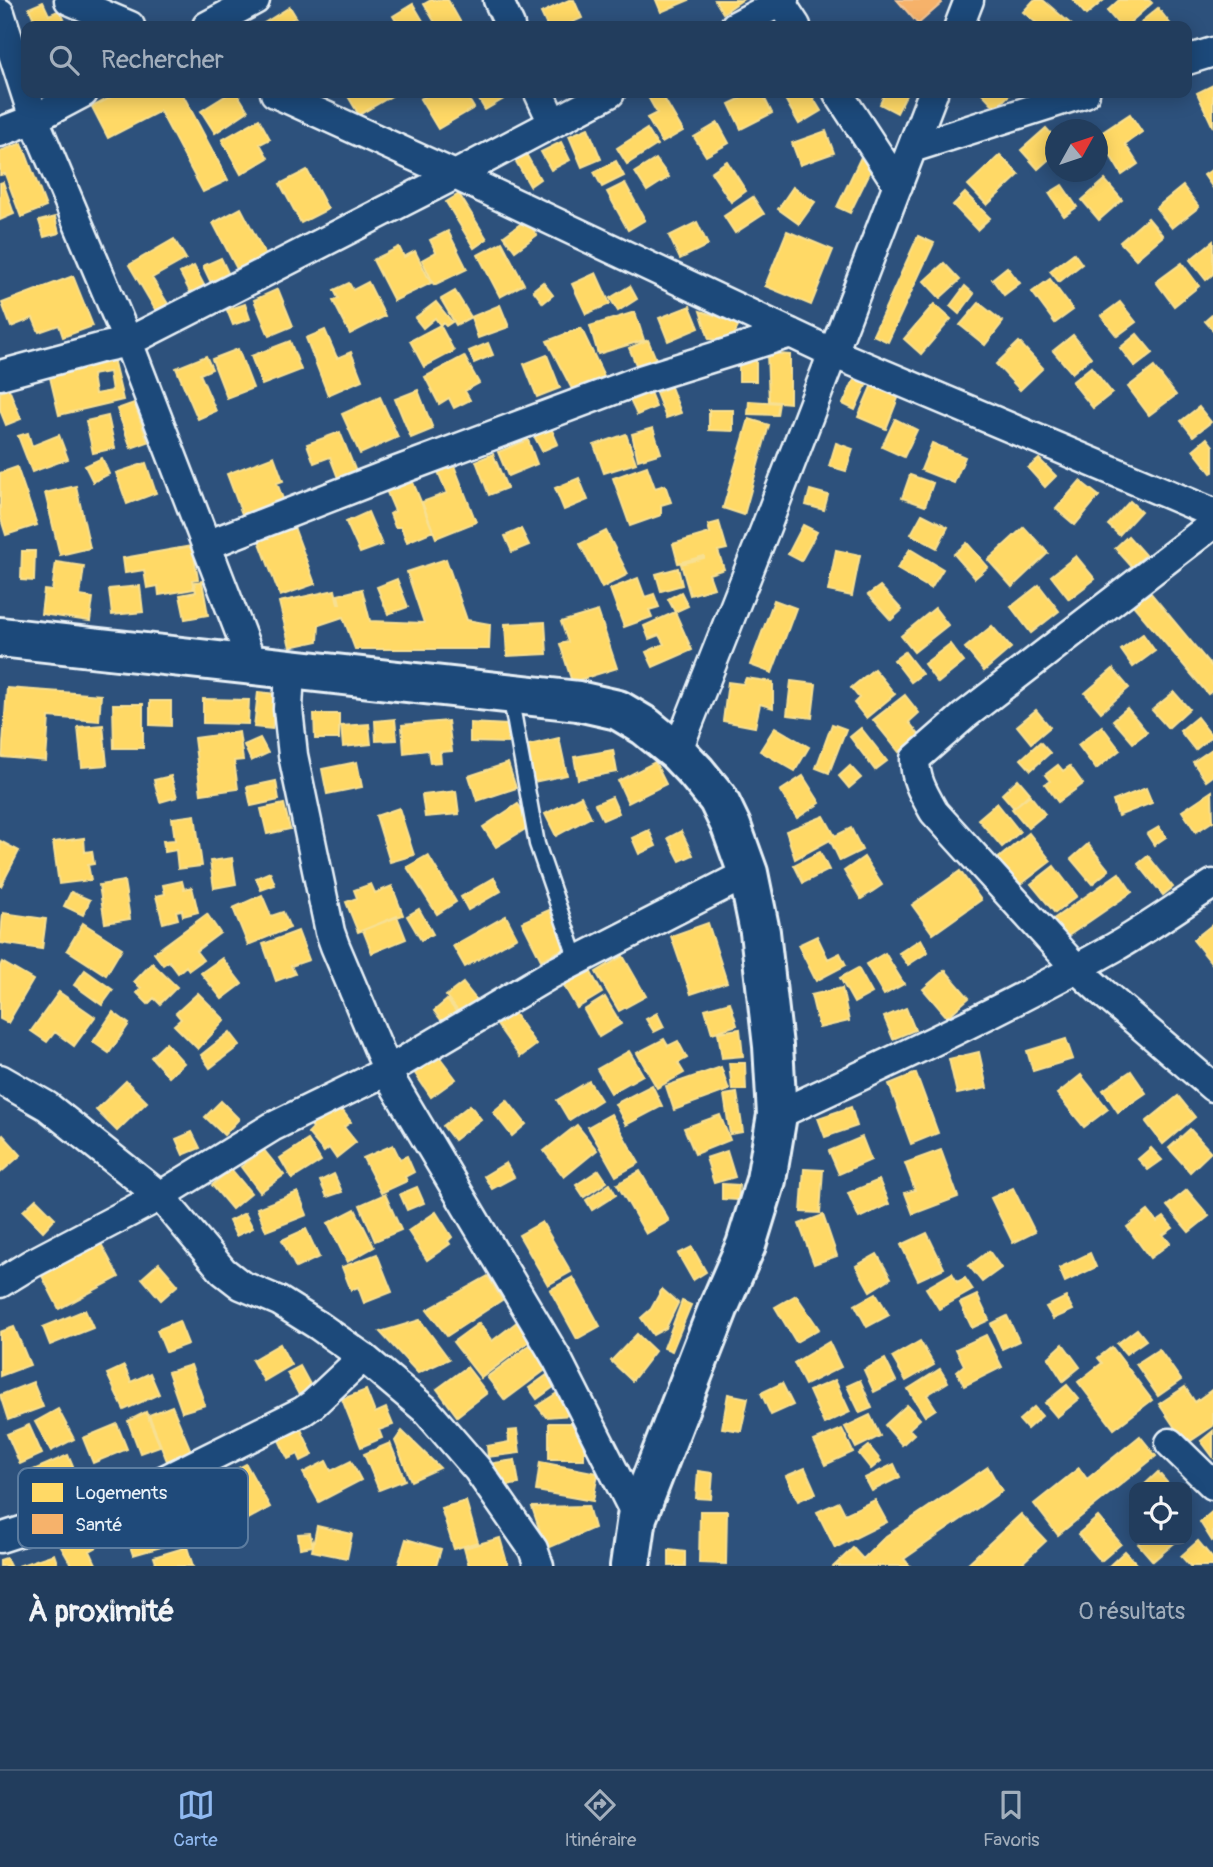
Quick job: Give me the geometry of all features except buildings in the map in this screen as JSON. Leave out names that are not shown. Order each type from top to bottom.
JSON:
[{"type":"main road","points":[[0,637],[578,701],[618,710],[645,726],[677,752],[718,799],[748,873],[760,932],[773,1046],[777,1115],[766,1180],[746,1245],[718,1309],[637,1517],[630,1566]]},
{"type":"street","points":[[69,0],[118,21]]},
{"type":"street","points":[[216,21],[255,0]]},
{"type":"street","points":[[498,0],[508,21]]},
{"type":"street","points":[[961,21],[969,0]]},
{"type":"street","points":[[744,21],[781,1],[793,21]]},
{"type":"street","points":[[0,13],[21,78]]},
{"type":"street","points":[[1192,58],[1213,52]]},
{"type":"street","points":[[27,98],[208,545],[271,668],[288,709],[293,755],[330,932],[387,1072],[557,1359],[637,1517]]},
{"type":"street","points":[[0,132],[34,119],[74,98]]},
{"type":"street","points":[[286,98],[833,353],[1213,513]]},
{"type":"street","points":[[541,98],[553,123]]},
{"type":"street","points":[[0,375],[128,342],[600,98]]},
{"type":"street","points":[[841,98],[898,185]]},
{"type":"street","points":[[677,752],[931,98]]},
{"type":"street","points":[[912,148],[1069,98]]},
{"type":"street","points":[[208,545],[643,379],[791,333]]},
{"type":"street","points":[[1213,524],[964,716],[915,759],[915,773],[934,812],[1076,968],[1213,1087]]},
{"type":"street","points":[[0,1283],[160,1196],[272,1127],[387,1072],[577,960],[748,873]]},
{"type":"street","points":[[777,1115],[933,1042],[1076,968],[1117,946],[1213,884]]},
{"type":"street","points":[[0,1079],[47,1106],[160,1196],[223,1271],[241,1285],[279,1301],[319,1326],[363,1357],[426,1410],[478,1470],[533,1549],[539,1566]]},
{"type":"street","points":[[188,1468],[313,1404],[363,1357]]},
{"type":"street","points":[[1170,1443],[1213,1485]]},
{"type":"street","points":[[0,1538],[18,1532]]},
{"type":"lane","points":[[510,695],[537,845],[577,960]]}]
